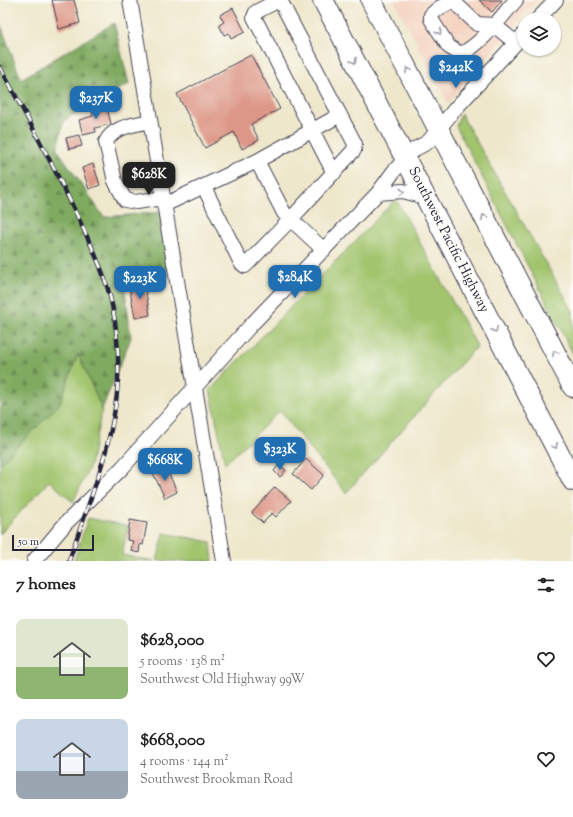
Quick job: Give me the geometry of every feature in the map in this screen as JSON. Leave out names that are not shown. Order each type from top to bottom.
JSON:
[{"type":"highway","name":"Southwest Pacific Highway","points":[[323,0],[573,481]]},
{"type":"highway","points":[[371,0],[573,387]]},
{"type":"street","points":[[130,0],[224,561]]},
{"type":"street","points":[[516,0],[494,25],[517,37]]},
{"type":"street","points":[[545,12],[556,0]]},
{"type":"street","points":[[204,187],[241,263],[245,266],[291,219],[334,173],[354,150],[355,144],[282,4],[277,1],[256,12],[254,17],[334,173]]},
{"type":"street","points":[[34,561],[66,524],[122,468],[251,325],[378,193],[394,171],[415,149],[428,142],[517,42]]},
{"type":"street","points":[[150,121],[114,131],[108,136],[106,142],[115,181],[125,200],[136,202],[163,202],[204,187],[258,161],[340,116]]},
{"type":"street","points":[[258,161],[284,213],[324,250]]},
{"type":"street","points":[[378,193],[403,191],[425,197]]},
{"type":"shaded area","points":[[394,0],[537,0],[527,12],[517,12],[517,23],[448,103]]},
{"type":"green space","points":[[0,23],[21,79],[114,23],[129,84],[64,120],[57,149],[104,217],[161,212],[171,269],[124,281],[131,338],[102,409],[78,354],[59,405],[0,464]]},
{"type":"green space","points":[[461,114],[573,311],[573,354],[456,126]]},
{"type":"green space","points":[[396,199],[477,346],[346,493],[280,411],[225,464],[210,390]]},
{"type":"green space","points":[[78,353],[102,409],[90,466],[73,502],[49,481],[0,534],[0,464],[59,405]]},
{"type":"green space","points":[[88,518],[128,526],[122,555],[154,561],[74,561]]},
{"type":"green space","points":[[164,533],[211,542],[213,561],[157,561]]},
{"type":"building","points":[[52,0],[74,0],[80,23],[59,29]]},
{"type":"building","points":[[479,0],[502,0],[492,12]]},
{"type":"building","points":[[233,8],[245,32],[231,39],[229,33],[224,35],[219,25],[224,22],[220,15]]},
{"type":"building","points":[[251,55],[280,109],[251,124],[259,140],[242,149],[234,132],[205,148],[177,94]]},
{"type":"building","points":[[106,103],[111,124],[95,128],[96,132],[83,135],[79,120],[93,116],[91,107]]},
{"type":"building","points":[[79,135],[82,146],[69,149],[66,138]]},
{"type":"building","points":[[93,164],[100,185],[89,189],[82,168]]},
{"type":"building","points":[[144,282],[150,315],[135,318],[129,285]]},
{"type":"building","points":[[306,459],[324,475],[311,490],[293,474]]},
{"type":"building","points":[[279,465],[286,470],[280,477],[274,471]]},
{"type":"building","points":[[166,467],[177,492],[165,498],[153,473]]},
{"type":"building","points":[[275,487],[291,501],[276,517],[272,513],[263,523],[252,513]]},
{"type":"building","points":[[130,520],[147,523],[143,545],[140,544],[139,553],[131,551],[133,541],[127,540]]},
{"type":"railway","points":[[0,67],[52,165],[91,245],[106,284],[115,323],[118,352],[118,380],[112,426],[100,472],[69,561]]}]
